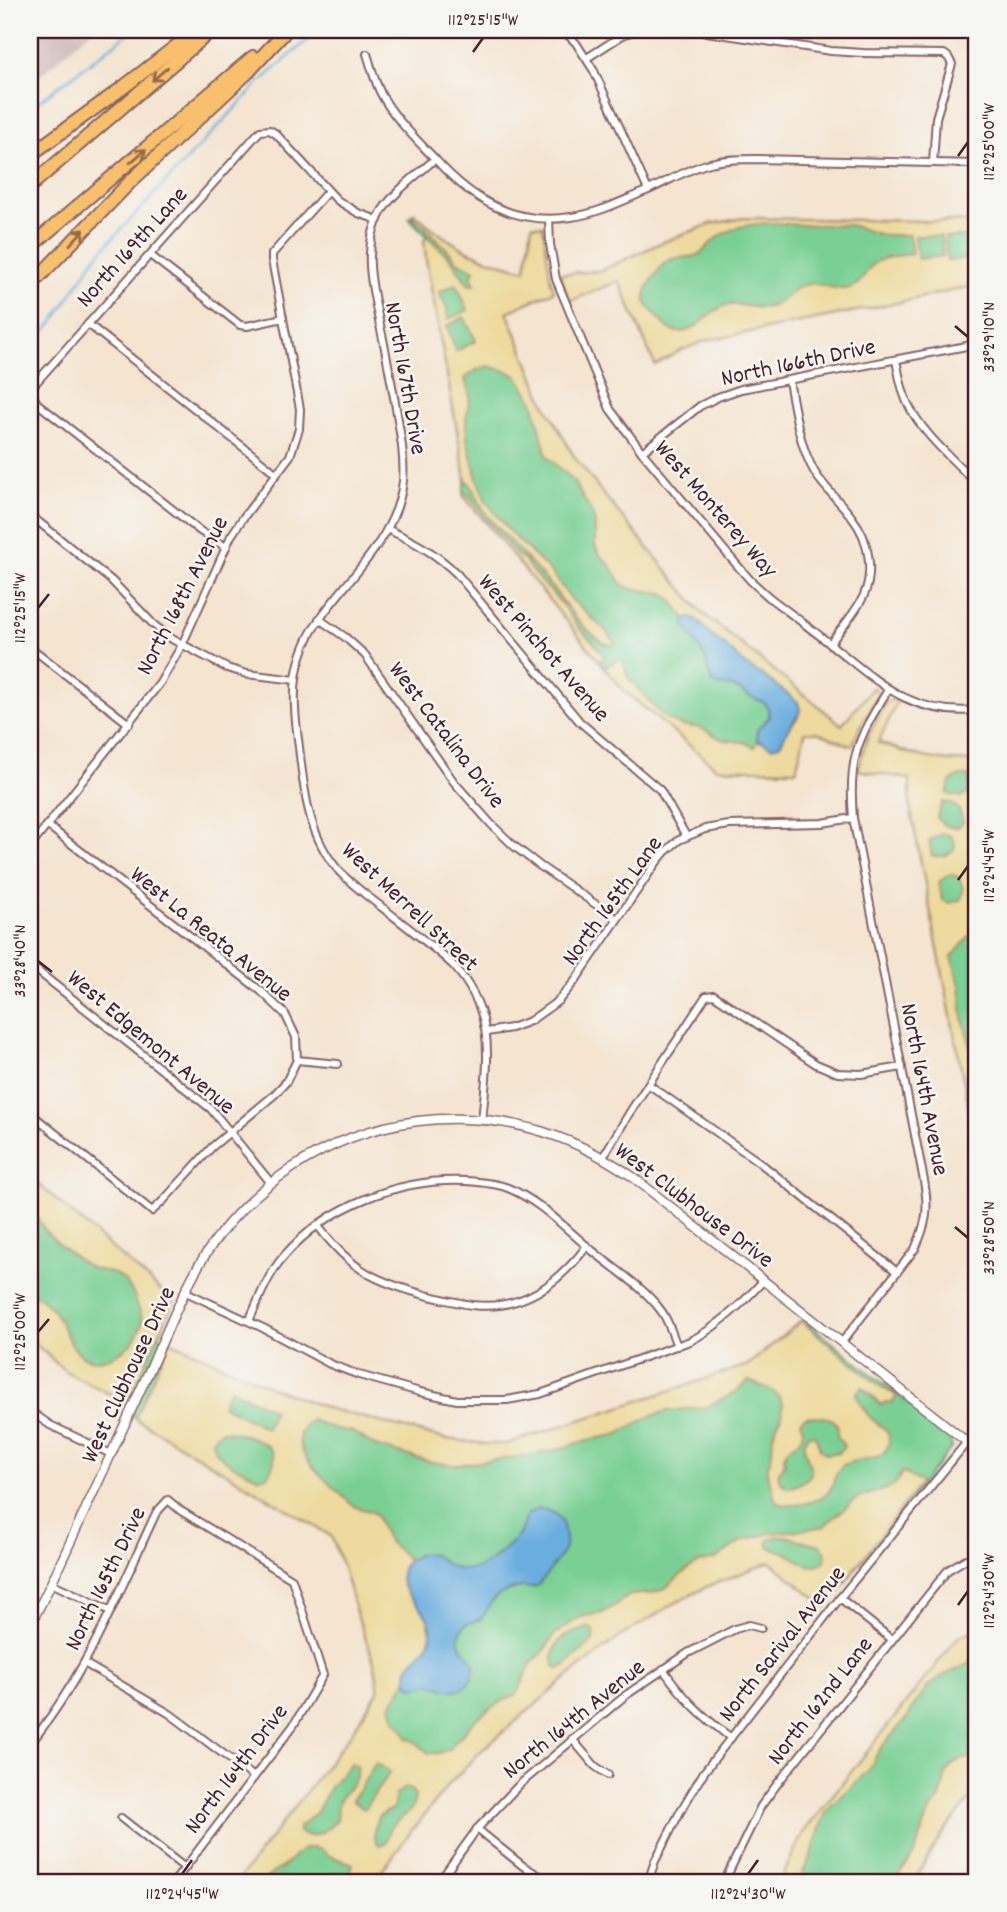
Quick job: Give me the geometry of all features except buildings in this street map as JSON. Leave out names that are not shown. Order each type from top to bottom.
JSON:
[{"type":"highway","points":[[30,155],[197,30]]},
{"type":"highway","points":[[30,186],[212,30]]},
{"type":"highway","points":[[30,247],[242,66],[286,32]]},
{"type":"highway","points":[[30,286],[130,182],[248,72],[286,32]]},
{"type":"street","points":[[563,30],[587,58],[648,190]]},
{"type":"street","points":[[587,58],[635,30]]},
{"type":"street","points":[[693,30],[831,51],[944,54],[951,61],[951,71],[936,118],[933,163]]},
{"type":"street","points":[[367,54],[384,99],[435,159],[471,194],[496,208],[523,216],[549,219],[596,211],[694,169],[739,159],[977,164]]},
{"type":"street","name":"North 169th Lane","points":[[31,394],[35,384],[258,133],[266,130],[276,134],[328,191]]},
{"type":"street","name":"North 167th Drive","points":[[296,680],[303,651],[319,619],[387,528],[398,503],[404,472],[400,430],[370,269],[371,245],[378,220],[394,197],[435,159]]},
{"type":"street","points":[[328,191],[350,209],[378,220]]},
{"type":"street","name":"North 168th Avenue","points":[[30,847],[160,683],[182,645],[236,527],[294,447],[300,420],[298,399],[272,254],[328,191]]},
{"type":"street","name":"West Monterey Way","points":[[549,219],[553,265],[558,285],[610,409],[642,452],[751,581],[888,690],[913,702],[936,708],[977,710]]},
{"type":"street","points":[[150,255],[240,325],[247,326],[283,318]]},
{"type":"street","points":[[88,324],[277,474]]},
{"type":"street","name":"North 166th Drive","points":[[642,452],[700,406],[741,389],[977,344]]},
{"type":"street","points":[[896,360],[900,383],[917,420],[977,485]]},
{"type":"street","points":[[789,381],[801,440],[808,459],[816,475],[855,520],[869,557],[865,593],[830,644]]},
{"type":"street","points":[[31,394],[38,404],[212,540],[226,547]]},
{"type":"street","points":[[30,515],[112,580],[165,635],[236,671],[296,680]]},
{"type":"street","name":"West Pinchot Avenue","points":[[387,528],[424,548],[452,569],[580,722],[660,790],[686,836]]},
{"type":"street","name":"West Catalina Drive","points":[[319,619],[345,636],[365,655],[454,782],[491,824],[540,866],[617,919]]},
{"type":"street","points":[[30,647],[129,724]]},
{"type":"street","name":"West Merrell Street","points":[[296,680],[296,719],[306,802],[314,831],[324,851],[345,878],[446,958],[460,973],[478,1002],[488,1053],[482,1120]]},
{"type":"street","points":[[853,818],[851,784],[856,751],[867,724],[888,690]]},
{"type":"street","name":"North 165th Lane","points":[[486,1032],[520,1025],[550,1009],[567,992],[656,863],[672,845],[686,836],[715,827],[822,823],[853,818]]},
{"type":"street","name":"North 164th Avenue","points":[[842,1342],[915,1248],[927,1214],[926,1190],[853,818]]},
{"type":"street","name":"West La Reata Avenue","points":[[47,825],[261,991],[285,1014],[296,1037],[297,1059]]},
{"type":"street","name":"West Edgemont Avenue","points":[[30,965],[211,1109],[271,1183]]},
{"type":"street","points":[[603,1157],[706,996],[714,995],[816,1064],[838,1073],[861,1074],[902,1067]]},
{"type":"street","points":[[30,1113],[152,1211],[212,1147],[280,1089],[297,1059],[338,1064]]},
{"type":"street","points":[[648,1084],[766,1166],[897,1272]]},
{"type":"street","name":"West Clubhouse Drive","points":[[30,1625],[200,1263],[224,1229],[251,1200],[286,1172],[324,1150],[382,1128],[401,1124],[443,1119],[508,1123],[549,1133],[603,1157],[633,1177],[977,1450]]},
{"type":"street","points":[[249,1321],[275,1267],[291,1248],[318,1226],[359,1202],[396,1189],[438,1182],[478,1182],[497,1185],[529,1199],[587,1246],[653,1301],[666,1319],[677,1346]]},
{"type":"street","points":[[318,1226],[341,1255],[379,1281],[425,1295],[475,1305],[511,1302],[545,1288],[565,1272],[587,1246]]},
{"type":"street","points":[[186,1292],[344,1370],[420,1392],[474,1401],[506,1400],[540,1394],[677,1346],[709,1330],[764,1280]]},
{"type":"street","points":[[30,1411],[57,1428],[111,1454]]},
{"type":"street","name":"North Sarival Avenue","points":[[648,1882],[655,1861],[704,1772],[967,1442]]},
{"type":"street","name":"North 165th Drive","points":[[30,1744],[84,1663],[156,1513],[167,1500],[292,1579],[323,1675]]},
{"type":"street","name":"North 162nd Lane","points":[[724,1882],[761,1806],[948,1570],[966,1559]]},
{"type":"street","points":[[51,1583],[111,1611]]},
{"type":"street","points":[[840,1598],[891,1639]]},
{"type":"street","name":"North 164th Avenue","points":[[439,1882],[477,1829],[519,1785],[626,1695],[688,1653],[735,1629],[749,1625],[761,1628]]},
{"type":"street","points":[[84,1663],[170,1714],[254,1777]]},
{"type":"street","points":[[663,1669],[700,1714],[731,1738]]},
{"type":"street","name":"North 164th Drive","points":[[174,1882],[293,1726],[323,1675]]},
{"type":"street","points":[[572,1740],[595,1766],[608,1775]]},
{"type":"street","points":[[121,1818],[185,1868]]},
{"type":"street","points":[[477,1829],[523,1866],[550,1882]]},
{"type":"shaded area","points":[[30,30],[92,30],[30,84]]},
{"type":"green space","points":[[414,213],[440,235],[466,250],[526,270],[532,225],[543,226],[554,291],[507,312],[544,402],[573,455],[701,612],[855,736],[852,746],[817,732],[805,732],[796,770],[717,768],[623,690],[463,495],[466,479],[427,265],[424,241],[427,236],[409,218]]},
{"type":"green space","points":[[744,218],[977,222],[977,285],[704,341],[655,365],[619,281],[570,301],[560,274],[600,271],[711,224]]},
{"type":"green space","points":[[867,738],[935,759],[977,761],[977,1149],[910,806],[910,779],[858,770]]},
{"type":"green space","points":[[30,1177],[174,1302],[159,1336],[273,1388],[326,1408],[445,1439],[507,1444],[596,1418],[748,1365],[803,1319],[949,1436],[952,1447],[826,1606],[770,1562],[706,1587],[673,1604],[618,1638],[483,1749],[450,1783],[374,1882],[237,1882],[350,1735],[379,1690],[375,1665],[331,1536],[135,1418],[127,1403],[65,1371],[30,1339]]},
{"type":"green space","points":[[977,1630],[977,1791],[942,1834],[913,1882],[780,1882],[803,1833],[959,1636]]},
{"type":"sand","points":[[414,213],[440,235],[466,250],[526,270],[532,225],[543,226],[554,291],[507,312],[544,402],[573,455],[701,612],[842,725],[873,687],[876,690],[878,695],[852,746],[817,732],[805,732],[796,770],[717,768],[623,690],[604,667],[622,659],[628,678],[669,720],[680,725],[701,728],[723,740],[744,742],[755,747],[757,739],[760,742],[787,731],[798,717],[791,696],[744,664],[697,620],[691,617],[686,619],[670,598],[663,593],[632,589],[623,585],[595,546],[592,513],[572,479],[547,457],[533,401],[518,377],[488,366],[465,378],[470,397],[466,419],[467,439],[477,479],[486,501],[510,532],[552,573],[571,599],[605,630],[616,644],[605,643],[586,629],[488,516],[466,479],[427,265],[424,241],[427,236],[449,257],[469,285],[475,284],[471,277],[474,270],[457,261],[412,215]],"holes":[[[456,284],[468,310],[448,319],[447,308],[439,292]],[[464,317],[476,341],[456,351],[447,326]]]},
{"type":"sand","points":[[744,218],[977,222],[977,285],[704,341],[655,365],[619,281],[570,301],[560,274],[600,271],[711,224]],"holes":[[[749,225],[850,225],[881,235],[909,235],[912,254],[876,262],[858,283],[850,288],[808,284],[797,288],[772,306],[726,306],[686,331],[676,332],[664,324],[645,300],[648,286],[661,267],[675,258],[698,255],[720,236]],[[915,236],[941,236],[943,256],[918,259]],[[945,237],[973,237],[975,257],[947,261]]]},
{"type":"sand","points":[[463,495],[469,495],[486,519],[595,644],[604,656],[601,663]]},
{"type":"sand","points":[[891,700],[897,702],[878,743],[926,758],[977,761],[977,931],[952,957],[973,1057],[977,1149],[910,806],[910,779],[858,770],[867,738],[886,703]],"holes":[[[960,776],[969,776],[969,793],[961,797],[947,794],[950,782]],[[943,802],[957,807],[963,822],[958,827],[951,827],[943,824],[937,817]],[[942,834],[951,836],[954,850],[945,856],[932,856],[929,841]],[[950,874],[958,877],[963,888],[960,900],[950,903],[942,900],[939,882]]]},
{"type":"sand","points":[[30,1177],[174,1302],[127,1403],[65,1371],[30,1339],[30,1292],[50,1306],[75,1349],[89,1359],[100,1360],[128,1347],[143,1321],[134,1295],[125,1281],[115,1274],[91,1268],[45,1231],[30,1205]]},
{"type":"sand","points":[[801,1321],[880,1386],[897,1396],[892,1403],[885,1402],[881,1405],[862,1387],[856,1393],[869,1416],[887,1431],[888,1447],[878,1456],[842,1466],[830,1491],[823,1497],[803,1504],[787,1505],[777,1502],[767,1472],[773,1435],[783,1406],[772,1391],[749,1381],[733,1394],[706,1407],[668,1411],[651,1416],[616,1435],[552,1451],[456,1465],[430,1462],[375,1446],[351,1431],[334,1429],[311,1420],[302,1430],[300,1441],[303,1453],[321,1476],[351,1504],[376,1515],[388,1541],[409,1560],[403,1567],[428,1619],[431,1634],[427,1647],[408,1667],[407,1680],[391,1705],[395,1720],[407,1738],[429,1753],[449,1749],[476,1719],[515,1695],[531,1664],[555,1634],[577,1619],[603,1613],[630,1595],[664,1589],[688,1569],[698,1563],[715,1559],[743,1540],[771,1533],[824,1526],[857,1498],[892,1487],[902,1472],[921,1483],[826,1606],[770,1562],[706,1587],[618,1638],[483,1749],[450,1783],[374,1882],[345,1882],[353,1864],[320,1850],[308,1848],[299,1852],[263,1882],[237,1882],[350,1735],[379,1690],[375,1665],[331,1536],[135,1418],[170,1341],[273,1388],[326,1408],[445,1439],[485,1444],[507,1444],[748,1365]],"holes":[[[230,1389],[274,1410],[266,1428],[222,1405]],[[816,1416],[831,1419],[838,1427],[837,1436],[844,1446],[839,1452],[827,1454],[820,1449],[816,1436],[809,1434],[804,1444],[811,1474],[800,1484],[786,1487],[778,1474],[785,1463],[785,1453],[801,1437],[801,1420]],[[224,1431],[252,1438],[270,1450],[274,1458],[273,1466],[267,1476],[260,1478],[223,1459],[212,1440],[219,1432]],[[785,1536],[820,1545],[826,1552],[825,1561],[814,1566],[809,1565],[770,1548],[768,1541],[774,1537]],[[588,1627],[595,1633],[593,1641],[559,1669],[553,1661],[554,1652],[566,1636]],[[351,1763],[357,1766],[354,1781],[339,1802],[337,1820],[324,1831],[314,1835],[299,1832],[299,1827],[317,1812],[330,1787]],[[376,1763],[390,1772],[364,1809],[352,1801]],[[405,1788],[411,1790],[415,1796],[411,1809],[391,1828],[385,1844],[379,1845],[375,1834],[376,1822],[381,1815],[393,1809],[396,1794]]]},
{"type":"sand","points":[[977,1630],[977,1655],[966,1665],[942,1676],[928,1687],[907,1718],[880,1749],[868,1771],[829,1808],[799,1882],[780,1882],[803,1833],[959,1636]]},
{"type":"sand","points":[[977,1757],[977,1791],[942,1834],[913,1882],[894,1882],[914,1854],[923,1826],[932,1807],[940,1799],[950,1767],[959,1760]]},
{"type":"water","points":[[691,617],[744,664],[798,702],[799,714],[780,745],[771,747],[757,739],[757,730],[769,717],[765,704],[736,688],[711,681],[705,657],[684,625],[686,619]]},
{"type":"water","points":[[539,1509],[554,1513],[563,1526],[565,1548],[552,1568],[537,1586],[521,1587],[496,1597],[480,1619],[464,1626],[459,1640],[474,1668],[465,1686],[456,1690],[430,1684],[412,1686],[407,1680],[407,1672],[413,1660],[427,1647],[431,1635],[427,1617],[403,1587],[402,1569],[415,1556],[427,1554],[466,1570],[486,1564],[516,1538],[526,1516]]},
{"type":"waterway","points":[[30,108],[133,30]]},
{"type":"waterway","points":[[30,348],[54,321],[95,258],[113,238],[260,82],[319,30]]}]
